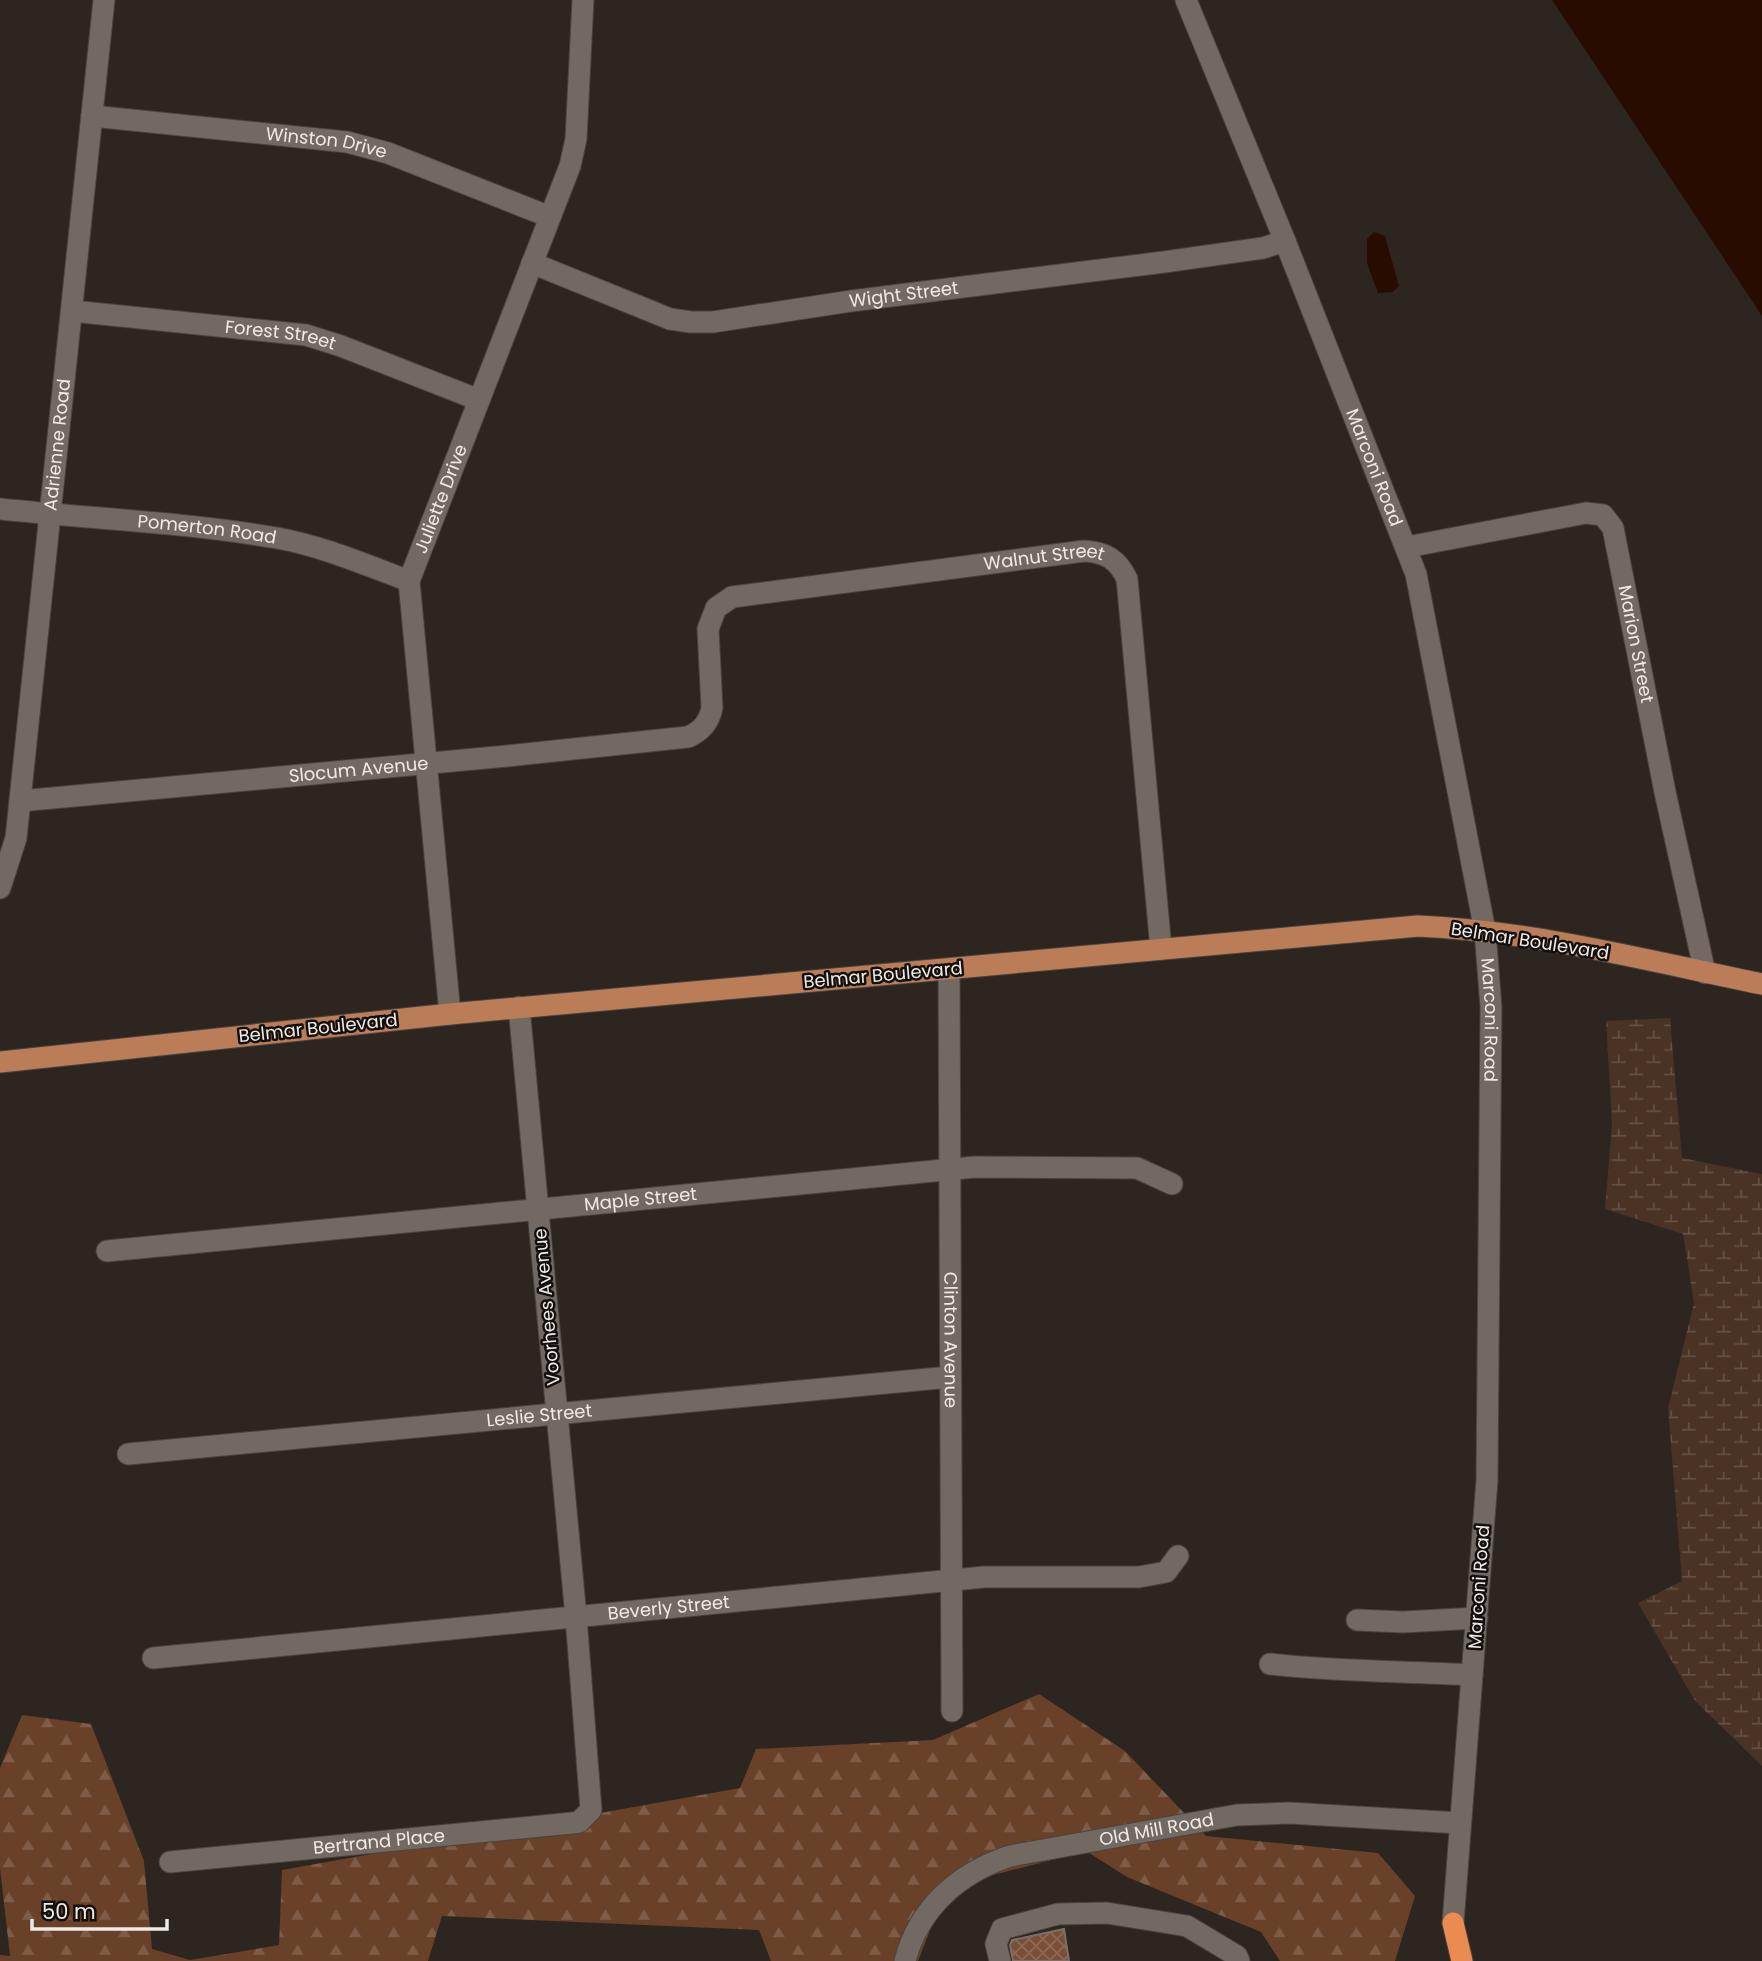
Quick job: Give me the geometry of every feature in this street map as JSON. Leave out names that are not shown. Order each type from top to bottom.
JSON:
[{"type":"highway","points":[[1448,1961],[1453,1923]]},
{"type":"highway","points":[[1453,1923],[1462,1961]]},
{"type":"main road","name":"Belmar Boulevard","points":[[0,1062],[519,1007],[1418,926],[1485,931],[1762,984]]},
{"type":"street","name":"Adrienne Road","points":[[0,888],[16,838],[104,0]]},
{"type":"street","name":"Juliette Drive","points":[[450,1014],[408,581],[570,166],[576,139],[583,0]]},
{"type":"street","name":"Marconi Road","points":[[1186,0],[1407,547],[1422,600],[1485,931],[1491,1007],[1487,1480],[1453,1923]]},
{"type":"street","name":"Winston Drive","points":[[92,116],[347,142],[388,153],[550,217]]},
{"type":"street","name":"Wight Street","points":[[532,263],[646,311],[670,319],[702,322],[1164,262],[1263,248],[1285,241]]},
{"type":"street","name":"Forest Street","points":[[72,311],[306,335],[479,400]]},
{"type":"street","name":"Pomerton Road","points":[[0,509],[170,524],[278,538],[331,552],[408,581]]},
{"type":"street","name":"Marion Street","points":[[1407,547],[1586,513],[1603,515],[1614,528],[1665,792],[1705,972]]},
{"type":"street","name":"Walnut Street","points":[[696,733],[706,725],[712,708],[708,629],[716,608],[732,597],[1084,551],[1108,556],[1118,563],[1128,579],[1161,949]]},
{"type":"street","name":"Slocum Avenue","points":[[20,801],[688,737],[696,733]]},
{"type":"street","name":"Clinton Avenue","points":[[949,969],[953,1711]]},
{"type":"street","name":"Voorhees Avenue","points":[[519,1007],[592,1803],[588,1815]]},
{"type":"street","name":"Maple Street","points":[[107,1251],[975,1167],[1137,1168],[1172,1184]]},
{"type":"street","name":"Leslie Street","points":[[128,1454],[950,1377]]},
{"type":"street","name":"Beverly Street","points":[[153,1658],[984,1577],[1139,1577],[1166,1572],[1178,1556]]},
{"type":"street","points":[[1357,1620],[1403,1622],[1477,1618]]},
{"type":"street","points":[[1270,1664],[1324,1670],[1472,1675]]},
{"type":"street","name":"Old Mill Road","points":[[905,1961],[920,1925],[942,1895],[968,1874],[1010,1856],[1237,1815],[1290,1813],[1460,1823]]},
{"type":"street","name":"Bertrand Place","points":[[170,1862],[572,1823],[588,1815]]},
{"type":"street","points":[[1000,1961],[996,1944],[1002,1929],[1058,1914],[1107,1913],[1187,1926],[1237,1956],[1239,1961]]},
{"type":"green space","points":[[1670,1018],[1682,1158],[1762,1174],[1762,1766],[1695,1701],[1638,1603],[1682,1581],[1668,1408],[1694,1303],[1683,1234],[1605,1209],[1612,1124],[1606,1021]]},
{"type":"green space","points":[[1039,1694],[1125,1751],[1206,1836],[1378,1853],[1415,1896],[1395,1961],[1280,1961],[1261,1932],[1127,1877],[1086,1851],[947,1887],[918,1961],[771,1961],[759,1930],[442,1916],[428,1961],[0,1961],[0,1955],[10,1956],[0,1868],[0,1768],[22,1715],[91,1724],[144,1861],[152,1949],[190,1960],[279,1945],[282,1870],[740,1788],[756,1749],[933,1740]]},
{"type":"shaded area","points":[[1552,0],[1762,0],[1762,316]]},
{"type":"shaded area","points":[[1374,232],[1385,236],[1399,286],[1393,292],[1378,293],[1367,263],[1367,239]]},
{"type":"building","points":[[1064,1929],[1069,1961],[1013,1961],[1010,1945],[1012,1940]]}]
